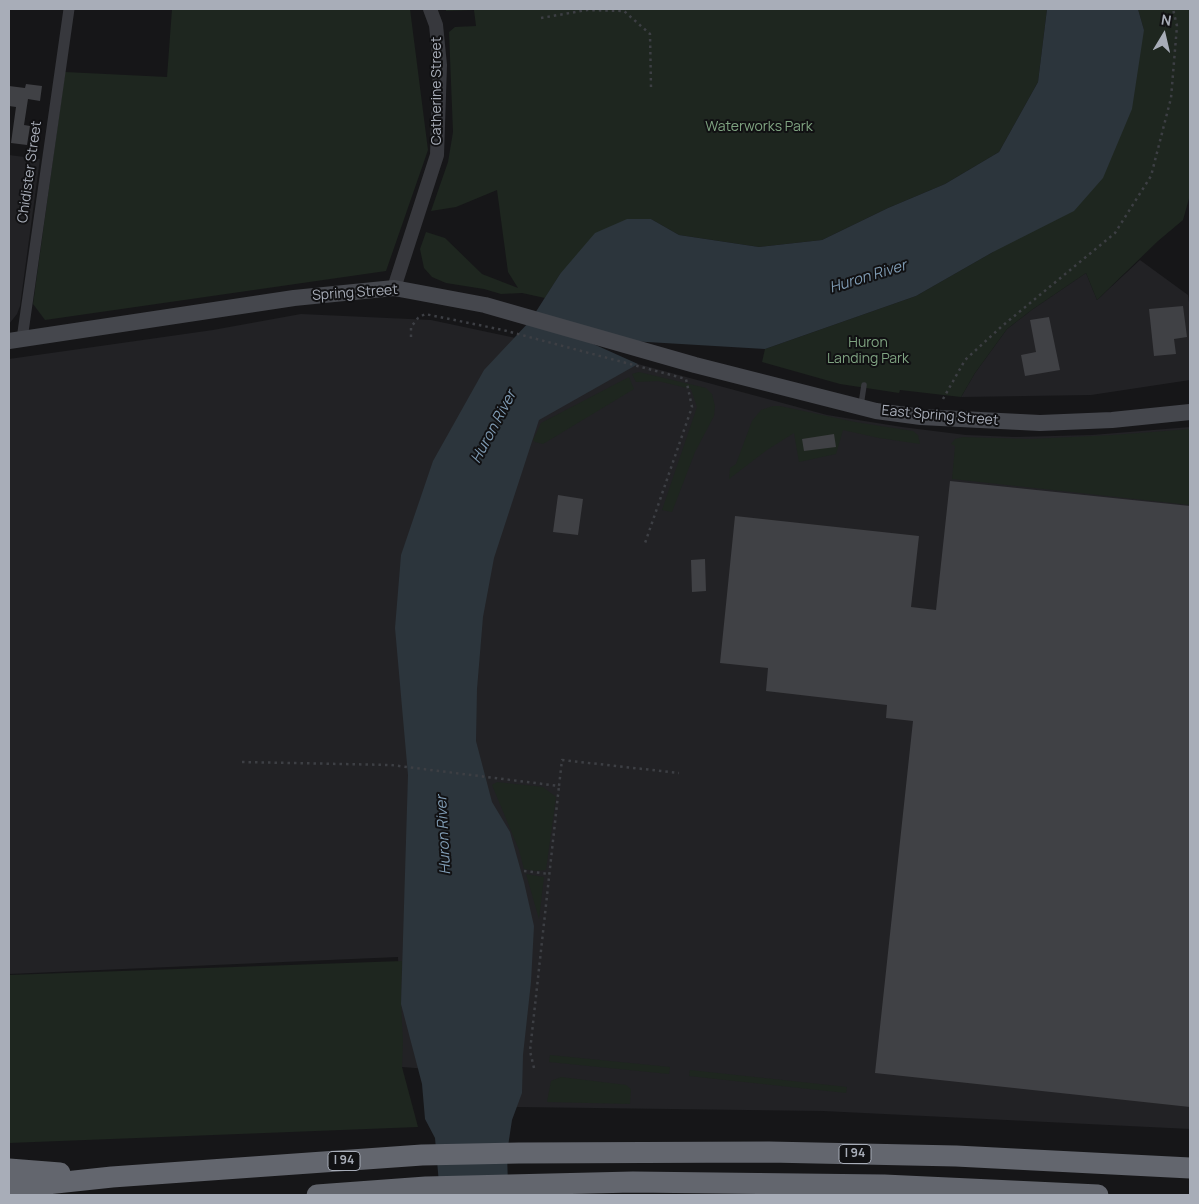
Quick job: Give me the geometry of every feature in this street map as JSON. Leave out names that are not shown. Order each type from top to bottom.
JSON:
[{"type":"highway","name":"I 94","points":[[9,1188],[112,1177],[422,1155],[628,1151],[798,1152],[956,1156],[1190,1168]]},
{"type":"highway","points":[[9,1169],[112,1177]]},
{"type":"highway","points":[[317,1195],[426,1187],[632,1182],[884,1185],[1098,1195]]},
{"type":"main road","name":"Spring Street","points":[[15,340],[294,298],[394,288],[485,305],[696,365]]},
{"type":"main road","name":"East Spring Street","points":[[696,365],[861,407],[921,417],[1040,423],[1112,420],[1190,412]]},
{"type":"street","name":"Chidister Street","points":[[15,340],[69,9]]},
{"type":"street","name":"Catherine Street","points":[[394,288],[437,155],[440,64],[436,25],[430,9]]},
{"type":"lane","points":[[861,407],[864,385]]},
{"type":"path","points":[[943,399],[965,360],[1001,327],[1115,232],[1151,176],[1171,98],[1177,26],[1173,9]]},
{"type":"path","points":[[541,18],[587,10],[624,11],[650,34],[651,87]]},
{"type":"path","points":[[411,337],[411,327],[418,318],[425,314],[503,330],[686,379],[692,407],[644,546]]},
{"type":"path","points":[[534,1068],[530,1052],[562,760],[679,773]]},
{"type":"path","points":[[242,762],[391,765],[558,786]]},
{"type":"path","points":[[524,871],[549,874]]},
{"type":"shaded area","points":[[9,155],[40,159],[20,306],[17,314],[9,324]]},
{"type":"shaded area","points":[[1140,260],[1188,295],[1190,309],[1190,380],[1091,395],[961,397],[975,373],[1007,329],[1033,309],[1086,273],[1097,300]]},
{"type":"shaded area","points":[[301,314],[431,320],[638,364],[827,415],[902,427],[966,435],[1015,437],[1092,435],[1190,427],[1190,1129],[823,1111],[517,1107],[468,1072],[402,1067],[398,957],[9,974],[9,359],[213,330]]},
{"type":"green space","points":[[172,9],[410,9],[428,150],[386,271],[45,320],[33,304],[65,72],[167,77]]},
{"type":"green space","name":"Waterworks Park","points":[[446,9],[1047,9],[1038,82],[999,152],[945,184],[888,208],[822,240],[759,247],[679,235],[651,219],[560,274],[545,298],[522,293],[501,294],[484,289],[446,283],[432,277],[424,268],[420,249],[426,232],[445,238],[482,274],[518,288],[508,272],[497,190],[456,207],[431,211],[448,162],[453,132],[449,32],[455,27],[476,26],[474,10],[446,11]]},
{"type":"green space","name":"Huron Landing Park","points":[[1138,9],[1190,9],[1190,195],[1183,220],[1158,241],[1097,300],[1086,273],[1007,329],[975,373],[961,397],[900,390],[899,393],[840,384],[762,362],[765,349],[916,296],[993,252],[1144,30]]},
{"type":"green space","points":[[639,372],[706,388],[712,394],[715,406],[714,416],[695,452],[672,512],[662,510],[697,407],[691,389],[658,381],[636,382],[632,374]]},
{"type":"green space","points":[[629,377],[634,389],[543,444],[533,440],[541,423]]},
{"type":"green space","points":[[773,406],[913,431],[918,435],[920,444],[843,430],[836,454],[799,462],[794,433],[767,450],[729,479],[730,468],[736,464],[752,421],[761,410]]},
{"type":"green space","points":[[1190,429],[1190,505],[952,479],[955,446],[951,444],[955,439],[963,437],[1030,439]]},
{"type":"green space","points":[[497,782],[543,787],[556,797],[546,870],[524,869],[519,850],[492,785]]},
{"type":"green space","points":[[526,874],[544,877],[539,919]]},
{"type":"green space","points":[[402,961],[402,1067],[418,1127],[9,1143],[9,975]]},
{"type":"green space","points":[[550,1055],[670,1067],[669,1074],[549,1062]]},
{"type":"green space","points":[[690,1070],[847,1087],[846,1093],[689,1076]]},
{"type":"green space","points":[[561,1077],[626,1085],[631,1089],[630,1104],[547,1102],[551,1081]]},
{"type":"water","name":"Huron River","points":[[1047,9],[1138,9],[1144,30],[1132,109],[1103,178],[1074,211],[993,252],[916,296],[765,349],[580,338],[638,364],[539,420],[494,558],[483,617],[477,689],[476,741],[492,802],[510,832],[534,926],[531,982],[523,1055],[522,1093],[512,1120],[507,1153],[508,1185],[440,1195],[435,1138],[425,1119],[422,1084],[401,1004],[408,775],[395,628],[401,555],[433,461],[484,370],[530,321],[560,274],[595,233],[627,219],[651,219],[679,235],[759,247],[822,240],[888,208],[945,184],[999,152],[1038,82]]},
{"type":"building","points":[[26,84],[42,86],[40,101],[28,99],[24,125],[30,126],[27,145],[11,143],[16,107],[9,106],[9,86],[25,88]]},
{"type":"building","points":[[1183,306],[1187,337],[1174,339],[1176,354],[1154,356],[1149,309]]},
{"type":"building","points":[[1049,317],[1060,370],[1025,376],[1021,355],[1036,352],[1030,320]]},
{"type":"building","points":[[834,434],[836,447],[804,451],[802,439]]},
{"type":"building","points":[[950,481],[1190,506],[1190,1107],[875,1073],[913,721],[886,718],[887,705],[766,691],[768,668],[720,663],[735,516],[919,536],[911,607],[936,610]]},
{"type":"building","points":[[558,495],[583,499],[578,535],[553,532]]},
{"type":"building","points":[[705,559],[706,591],[692,592],[691,560]]}]
